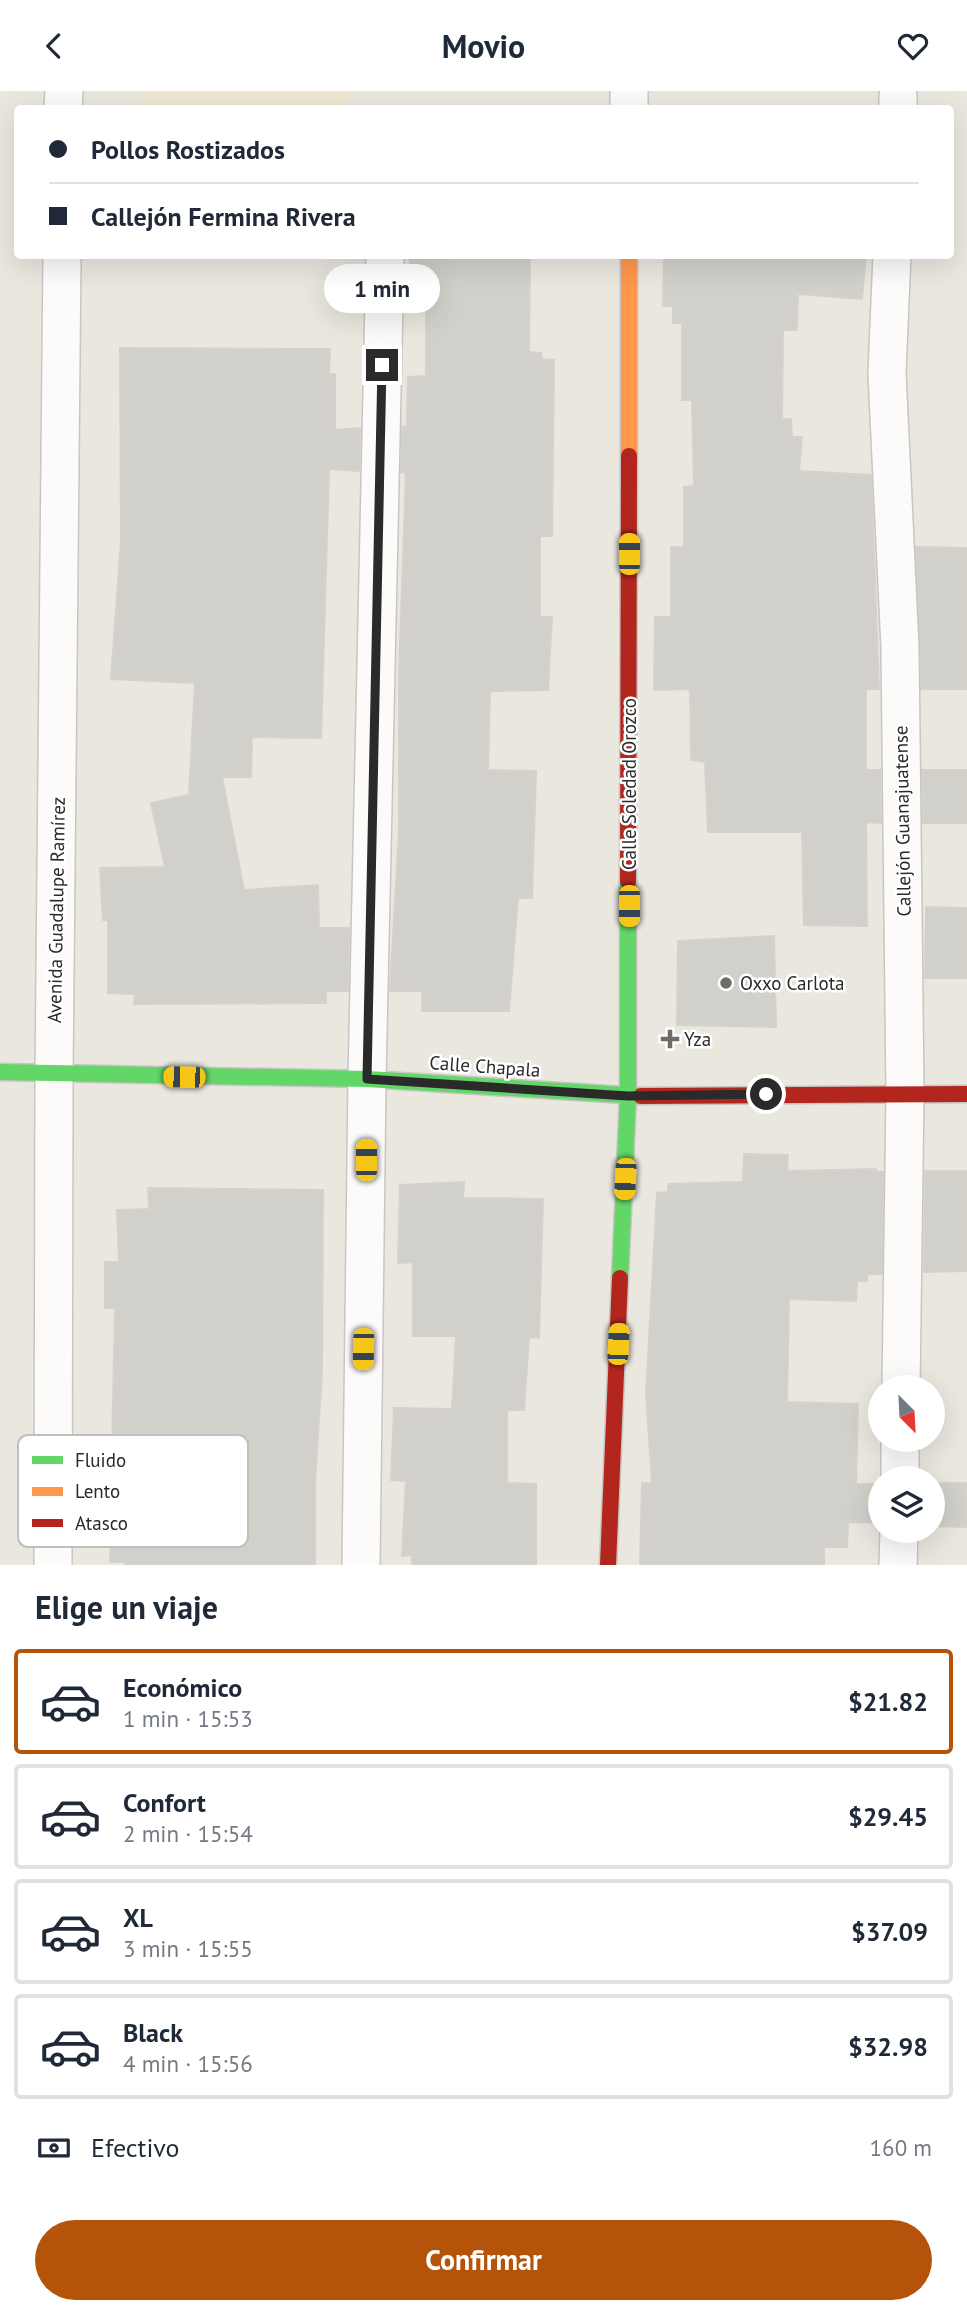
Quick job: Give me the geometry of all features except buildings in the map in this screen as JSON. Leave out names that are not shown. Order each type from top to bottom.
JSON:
[{"type":"street","name":"Avenida Guadalupe Ramírez","points":[[54,1435],[54,1075],[62,259]]},
{"type":"street","points":[[361,1565],[367,1079],[385,259]]},
{"type":"street","name":"Calle Soledad Orozco","points":[[608,1565],[628,1096],[629,259]]},
{"type":"street","name":"Callejón Guanajuatense","points":[[892,259],[887,373],[900,648],[905,1093],[901,1375]]},
{"type":"street","name":"Calle Chapala","points":[[0,1072],[367,1079],[628,1096],[967,1094]]},
{"type":"street","points":[[898,1565],[899,1543]]},
{"type":"street","name":"Avenida Guadalupe Ramírez","points":[[54,1547],[54,1565]]},
{"type":"shaded area","points":[[141,91],[355,91],[341,105],[141,105]]},
{"type":"traffic: fast","points":[[620,1278],[628,1096],[628,881]]},
{"type":"traffic: fast","points":[[0,1072],[367,1079],[641,1096]]},
{"type":"traffic: slow","points":[[629,259],[629,456]]},
{"type":"traffic: jam","points":[[628,881],[629,456]]},
{"type":"traffic: jam","points":[[641,1096],[967,1094]]},
{"type":"traffic: jam","points":[[608,1565],[620,1278]]},
{"type":"place","name":"Oxxo Carlota","points":[[726,983]]},
{"type":"place","name":"Yza","points":[[670,1039]]},
{"type":"route","points":[[382,365],[367,1079],[628,1096],[766,1094]]}]
